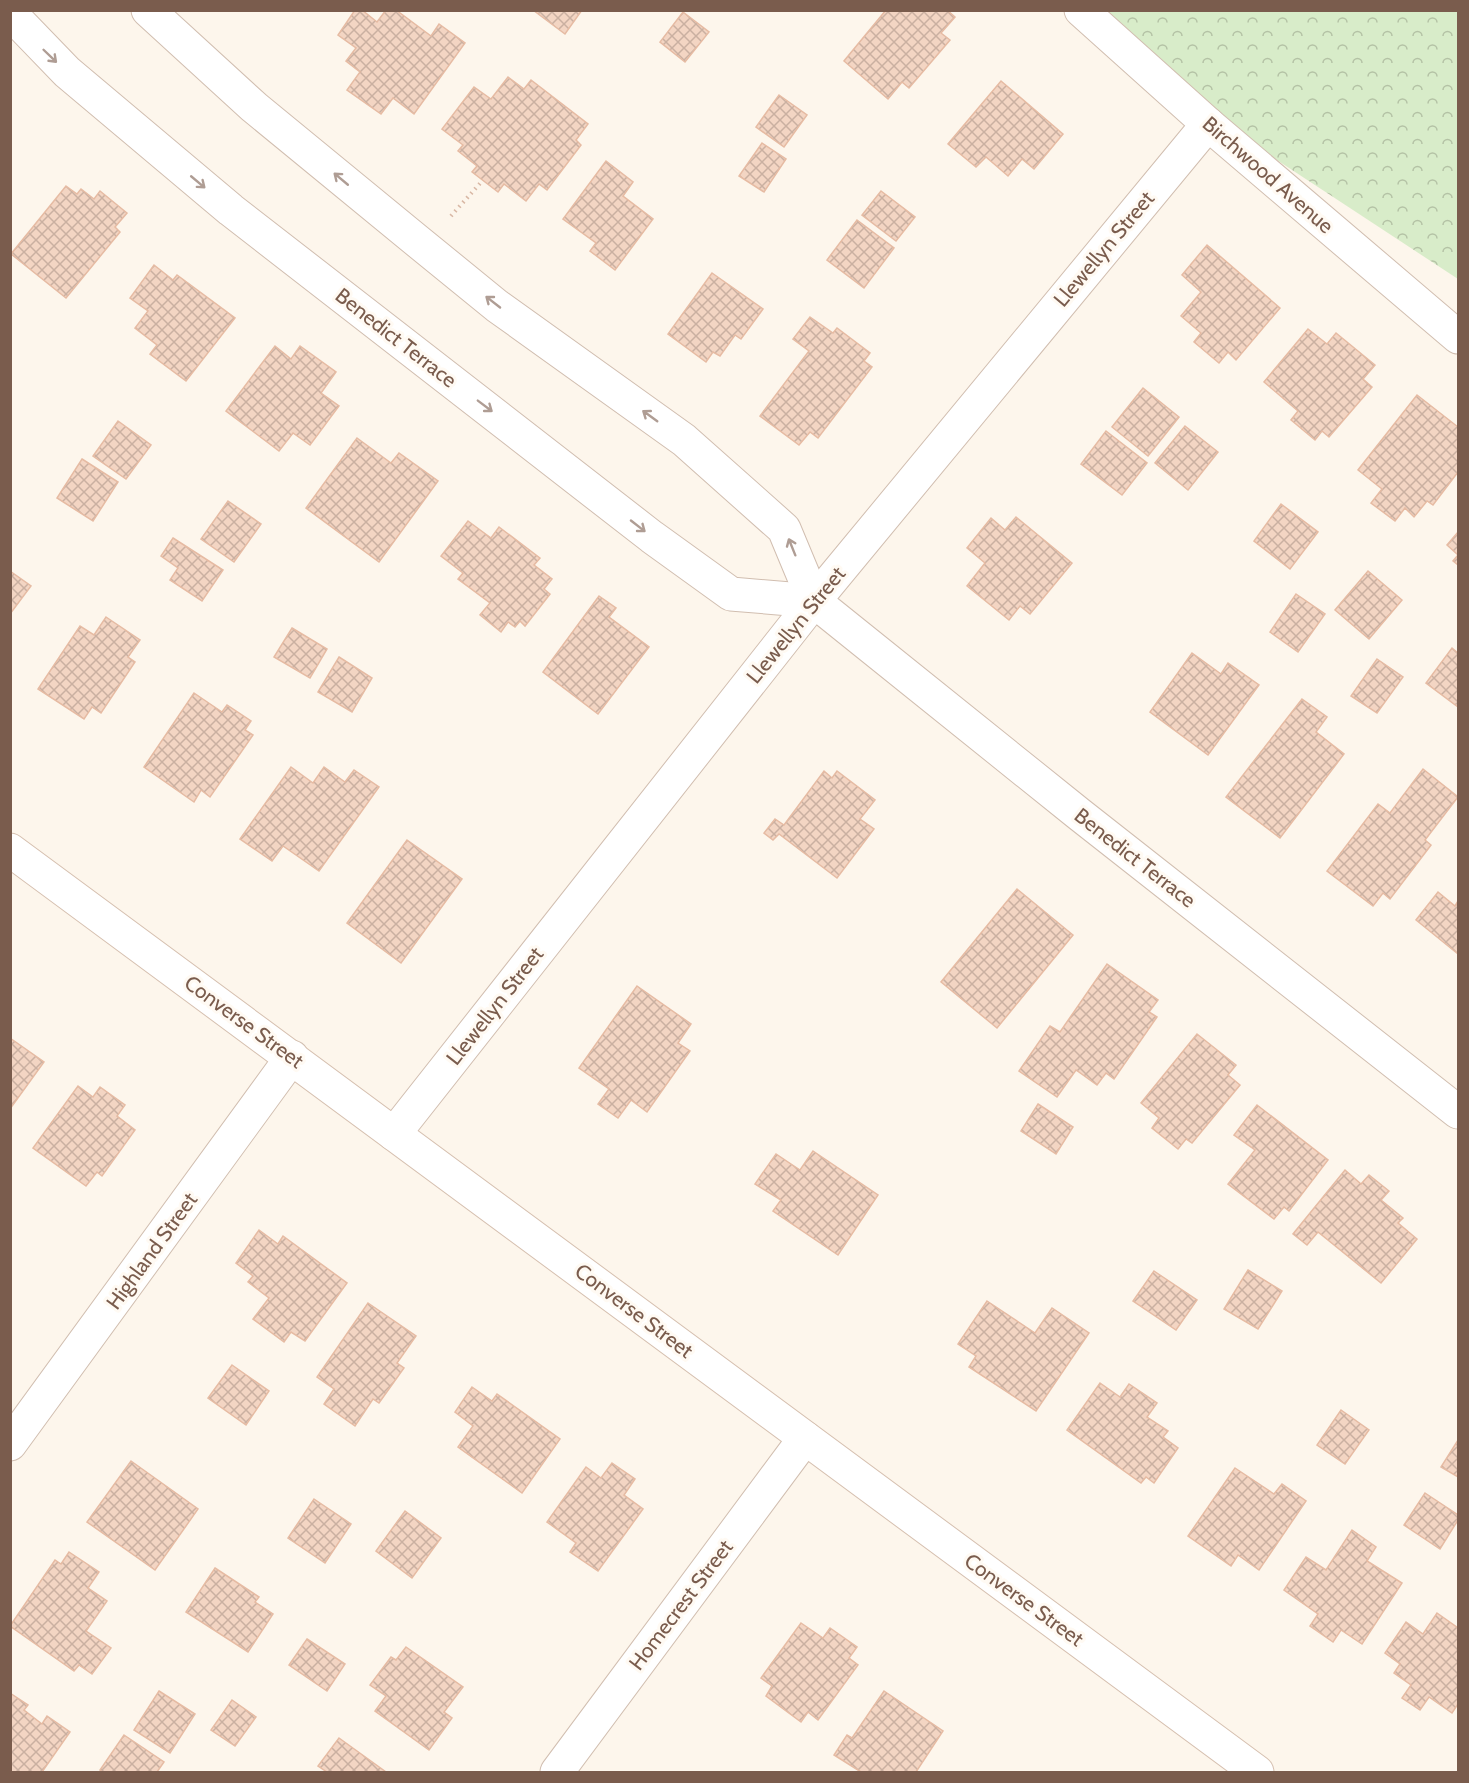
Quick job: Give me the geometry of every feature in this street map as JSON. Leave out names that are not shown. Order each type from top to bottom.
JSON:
[{"type":"street","name":"Benedict Terrace","points":[[148,10],[254,107],[497,306],[684,440],[743,492],[784,529],[814,601],[1079,814],[1458,1112]]},
{"type":"street","name":"Birchwood Avenue","points":[[1081,10],[1208,123],[1453,323]]},
{"type":"street","name":"Benedict Terrace","points":[[10,13],[67,72],[231,210],[652,537],[731,594],[814,601]]},
{"type":"street","name":"Llewellyn Street","points":[[394,1134],[814,601],[1208,123]]},
{"type":"street","name":"Converse Street","points":[[10,850],[1257,1773]]},
{"type":"street","name":"Highland Street","points":[[10,1444],[292,1057]]},
{"type":"street","name":"Homecrest Street","points":[[557,1773],[805,1438]]},
{"type":"green space","points":[[1083,11],[1458,11],[1458,279],[1126,61]]},
{"type":"building","points":[[355,10],[362,10],[377,22],[386,10],[396,10],[431,36],[439,24],[465,43],[414,114],[393,98],[381,114],[347,90],[360,72],[346,61],[356,48],[338,35]]},
{"type":"building","points":[[533,10],[582,10],[565,34]]},
{"type":"building","points":[[886,10],[947,10],[955,17],[941,33],[950,40],[909,88],[902,82],[888,99],[844,61]]},
{"type":"building","points":[[683,12],[709,32],[685,62],[660,42]]},
{"type":"building","points":[[508,77],[524,89],[531,80],[588,124],[576,140],[581,145],[547,190],[539,184],[526,201],[504,184],[498,192],[472,172],[477,166],[458,151],[463,145],[442,129],[474,87],[491,99]]},
{"type":"building","points":[[1001,81],[1063,134],[1034,169],[1022,159],[1008,176],[986,157],[976,167],[948,144]]},
{"type":"building","points":[[779,95],[807,115],[784,147],[756,127]]},
{"type":"building","points":[[762,143],[786,159],[764,192],[739,176]]},
{"type":"building","points":[[606,161],[633,182],[623,196],[653,219],[615,270],[590,251],[596,243],[563,219]]},
{"type":"building","points":[[66,186],[77,194],[81,189],[94,199],[100,191],[127,213],[115,227],[120,232],[66,298],[11,254]]},
{"type":"building","points":[[881,191],[915,217],[896,241],[862,215]]},
{"type":"building","points":[[857,220],[894,248],[864,288],[827,260]]},
{"type":"building","points":[[1207,245],[1280,308],[1236,360],[1228,352],[1219,363],[1194,342],[1201,333],[1181,316],[1201,292],[1182,275]]},
{"type":"building","points":[[154,265],[173,280],[177,275],[235,318],[186,381],[150,354],[157,345],[135,328],[148,311],[130,298]]},
{"type":"building","points":[[712,273],[763,309],[741,339],[735,335],[720,356],[713,352],[706,362],[668,334]]},
{"type":"building","points":[[810,317],[833,333],[837,328],[870,353],[864,361],[872,367],[818,438],[810,432],[799,445],[760,416],[809,351],[793,339]]},
{"type":"building","points":[[1308,329],[1327,344],[1336,333],[1375,365],[1363,379],[1372,387],[1329,437],[1322,431],[1315,440],[1291,420],[1298,411],[1264,382]]},
{"type":"building","points":[[275,346],[291,359],[300,346],[336,372],[321,393],[339,406],[310,445],[293,433],[279,451],[226,411]]},
{"type":"building","points":[[1143,388],[1179,417],[1148,456],[1112,427]]},
{"type":"building","points":[[1417,395],[1458,427],[1458,472],[1433,505],[1427,501],[1414,517],[1405,508],[1395,521],[1371,503],[1382,489],[1358,470]]},
{"type":"building","points":[[118,421],[151,445],[126,479],[93,456]]},
{"type":"building","points":[[1185,426],[1218,452],[1188,490],[1155,463]]},
{"type":"building","points":[[1106,431],[1147,463],[1122,495],[1081,464]]},
{"type":"building","points":[[357,438],[391,463],[399,453],[438,481],[379,562],[306,508]]},
{"type":"building","points":[[82,459],[118,482],[93,521],[57,498]]},
{"type":"building","points":[[228,501],[261,524],[234,562],[201,539]]},
{"type":"building","points":[[1281,504],[1318,532],[1290,569],[1254,541]]},
{"type":"building","points":[[1016,517],[1072,563],[1030,614],[1020,606],[1009,620],[967,586],[985,563],[967,548],[991,518],[1005,530]]},
{"type":"building","points":[[468,521],[491,538],[499,527],[540,558],[534,565],[552,579],[544,589],[550,594],[525,626],[520,621],[515,627],[508,622],[501,632],[480,615],[490,603],[458,579],[463,573],[441,556]]},
{"type":"building","points":[[1458,532],[1458,555],[1447,545]]},
{"type":"building","points":[[173,538],[223,570],[202,601],[170,580],[178,568],[161,556]]},
{"type":"building","points":[[1458,555],[1458,565],[1453,561]]},
{"type":"building","points":[[10,571],[31,586],[10,614]]},
{"type":"building","points":[[1368,571],[1402,600],[1369,639],[1335,610]]},
{"type":"building","points":[[1296,594],[1325,614],[1298,652],[1270,632]]},
{"type":"building","points":[[599,596],[616,608],[609,617],[649,647],[598,714],[543,672]]},
{"type":"building","points":[[106,617],[140,640],[128,657],[135,662],[101,713],[92,707],[84,719],[38,689],[80,626],[94,635]]},
{"type":"building","points":[[292,628],[327,649],[310,678],[274,657]]},
{"type":"building","points":[[1452,648],[1458,653],[1458,707],[1426,683]]},
{"type":"building","points":[[1192,653],[1221,674],[1228,663],[1259,685],[1208,755],[1150,712]]},
{"type":"building","points":[[339,657],[372,678],[352,712],[318,692]]},
{"type":"building","points":[[1377,659],[1403,677],[1377,713],[1351,696]]},
{"type":"building","points":[[194,693],[222,712],[227,705],[251,721],[245,730],[253,735],[210,797],[201,790],[194,802],[144,767]]},
{"type":"building","points":[[1302,699],[1327,717],[1316,732],[1344,754],[1280,838],[1226,797]]},
{"type":"building","points":[[291,767],[313,783],[324,767],[345,782],[354,770],[379,787],[319,871],[283,846],[272,861],[240,839]]},
{"type":"building","points":[[1423,769],[1458,797],[1425,840],[1431,845],[1390,899],[1383,893],[1373,906],[1327,871],[1378,804],[1390,813]]},
{"type":"building","points":[[824,771],[832,778],[837,771],[875,800],[860,819],[874,829],[837,878],[779,834],[773,840],[764,833],[775,819],[784,825]]},
{"type":"building","points":[[407,840],[462,879],[401,963],[347,923]]},
{"type":"building","points":[[1017,889],[1073,935],[997,1028],[941,982]]},
{"type":"building","points":[[1438,892],[1455,906],[1458,901],[1458,954],[1416,920]]},
{"type":"building","points":[[1107,964],[1158,1000],[1149,1012],[1157,1017],[1114,1079],[1106,1073],[1097,1085],[1076,1070],[1057,1097],[1019,1071],[1050,1026],[1060,1032]]},
{"type":"building","points":[[637,986],[691,1024],[678,1043],[690,1051],[647,1112],[631,1100],[618,1118],[598,1104],[609,1089],[579,1068]]},
{"type":"building","points":[[1197,1034],[1236,1065],[1228,1075],[1240,1085],[1192,1143],[1186,1139],[1178,1149],[1152,1128],[1159,1118],[1141,1103]]},
{"type":"building","points":[[10,1038],[44,1062],[10,1109]]},
{"type":"building","points":[[78,1086],[93,1097],[100,1087],[125,1105],[117,1116],[135,1130],[102,1176],[97,1172],[86,1186],[33,1148]]},
{"type":"building","points":[[1038,1104],[1073,1127],[1056,1154],[1021,1131]]},
{"type":"building","points":[[1257,1105],[1328,1160],[1289,1211],[1284,1207],[1274,1219],[1228,1184],[1255,1150],[1234,1135]]},
{"type":"building","points":[[813,1151],[878,1195],[838,1255],[773,1211],[781,1200],[755,1184],[776,1154],[800,1170]]},
{"type":"building","points":[[1345,1170],[1361,1184],[1369,1175],[1389,1191],[1381,1200],[1403,1218],[1398,1223],[1417,1239],[1381,1283],[1318,1232],[1307,1245],[1293,1234]]},
{"type":"building","points":[[259,1230],[278,1244],[283,1236],[347,1283],[305,1341],[291,1332],[284,1342],[253,1319],[269,1298],[248,1282],[253,1276],[236,1263]]},
{"type":"building","points":[[1248,1270],[1282,1291],[1258,1329],[1224,1309]]},
{"type":"building","points":[[1154,1271],[1197,1300],[1176,1330],[1133,1301]]},
{"type":"building","points":[[987,1301],[1035,1333],[1052,1308],[1089,1333],[1036,1411],[969,1367],[976,1356],[958,1344]]},
{"type":"building","points":[[368,1303],[416,1336],[397,1363],[404,1368],[379,1403],[373,1399],[355,1426],[324,1404],[334,1389],[317,1377]]},
{"type":"building","points":[[232,1365],[269,1391],[246,1425],[208,1398]]},
{"type":"building","points":[[1100,1383],[1120,1397],[1129,1384],[1157,1403],[1147,1417],[1168,1431],[1163,1437],[1178,1448],[1154,1483],[1146,1477],[1141,1483],[1067,1430]]},
{"type":"building","points":[[472,1387],[492,1401],[497,1394],[560,1439],[522,1493],[458,1447],[473,1426],[455,1412]]},
{"type":"building","points":[[1341,1410],[1369,1430],[1345,1464],[1317,1445]]},
{"type":"building","points":[[1458,1440],[1458,1477],[1441,1467]]},
{"type":"building","points":[[131,1461],[198,1509],[155,1570],[87,1522]]},
{"type":"building","points":[[612,1463],[635,1479],[624,1495],[643,1509],[598,1571],[570,1552],[576,1543],[547,1522],[586,1467],[601,1478]]},
{"type":"building","points":[[1235,1468],[1274,1494],[1282,1484],[1306,1501],[1259,1570],[1238,1555],[1231,1566],[1188,1536]]},
{"type":"building","points":[[1425,1493],[1458,1515],[1458,1520],[1440,1549],[1404,1525]]},
{"type":"building","points":[[314,1499],[351,1524],[325,1563],[288,1538]]},
{"type":"building","points":[[405,1511],[441,1538],[412,1578],[376,1551]]},
{"type":"building","points":[[1352,1530],[1376,1547],[1367,1561],[1402,1583],[1362,1644],[1341,1630],[1333,1642],[1310,1626],[1318,1614],[1284,1590],[1306,1557],[1326,1570]]},
{"type":"building","points":[[69,1552],[99,1572],[88,1588],[107,1601],[86,1631],[111,1648],[92,1674],[79,1665],[74,1671],[10,1626],[55,1560],[61,1564]]},
{"type":"building","points":[[215,1568],[259,1597],[255,1602],[273,1614],[248,1652],[186,1612]]},
{"type":"building","points":[[1437,1613],[1458,1628],[1458,1704],[1452,1713],[1429,1697],[1420,1710],[1402,1698],[1411,1685],[1394,1673],[1400,1664],[1385,1653],[1406,1622],[1423,1634]]},
{"type":"building","points":[[801,1623],[823,1638],[830,1628],[857,1647],[849,1658],[858,1665],[818,1720],[808,1712],[801,1722],[766,1696],[772,1686],[761,1678]]},
{"type":"building","points":[[307,1639],[345,1664],[327,1691],[289,1665]]},
{"type":"building","points":[[406,1647],[463,1687],[444,1712],[452,1718],[429,1750],[375,1711],[386,1696],[370,1685],[391,1657],[396,1660]]},
{"type":"building","points":[[159,1691],[195,1714],[170,1753],[134,1730]]},
{"type":"building","points":[[884,1691],[943,1731],[916,1772],[861,1772],[834,1755],[847,1735],[852,1738]]},
{"type":"building","points":[[10,1693],[28,1705],[24,1710],[42,1724],[47,1716],[70,1732],[42,1772],[10,1772]]},
{"type":"building","points":[[232,1700],[256,1717],[235,1746],[211,1730]]},
{"type":"building","points":[[124,1735],[164,1762],[157,1772],[103,1772],[100,1770]]},
{"type":"building","points":[[339,1738],[386,1772],[327,1772],[318,1766]]}]
